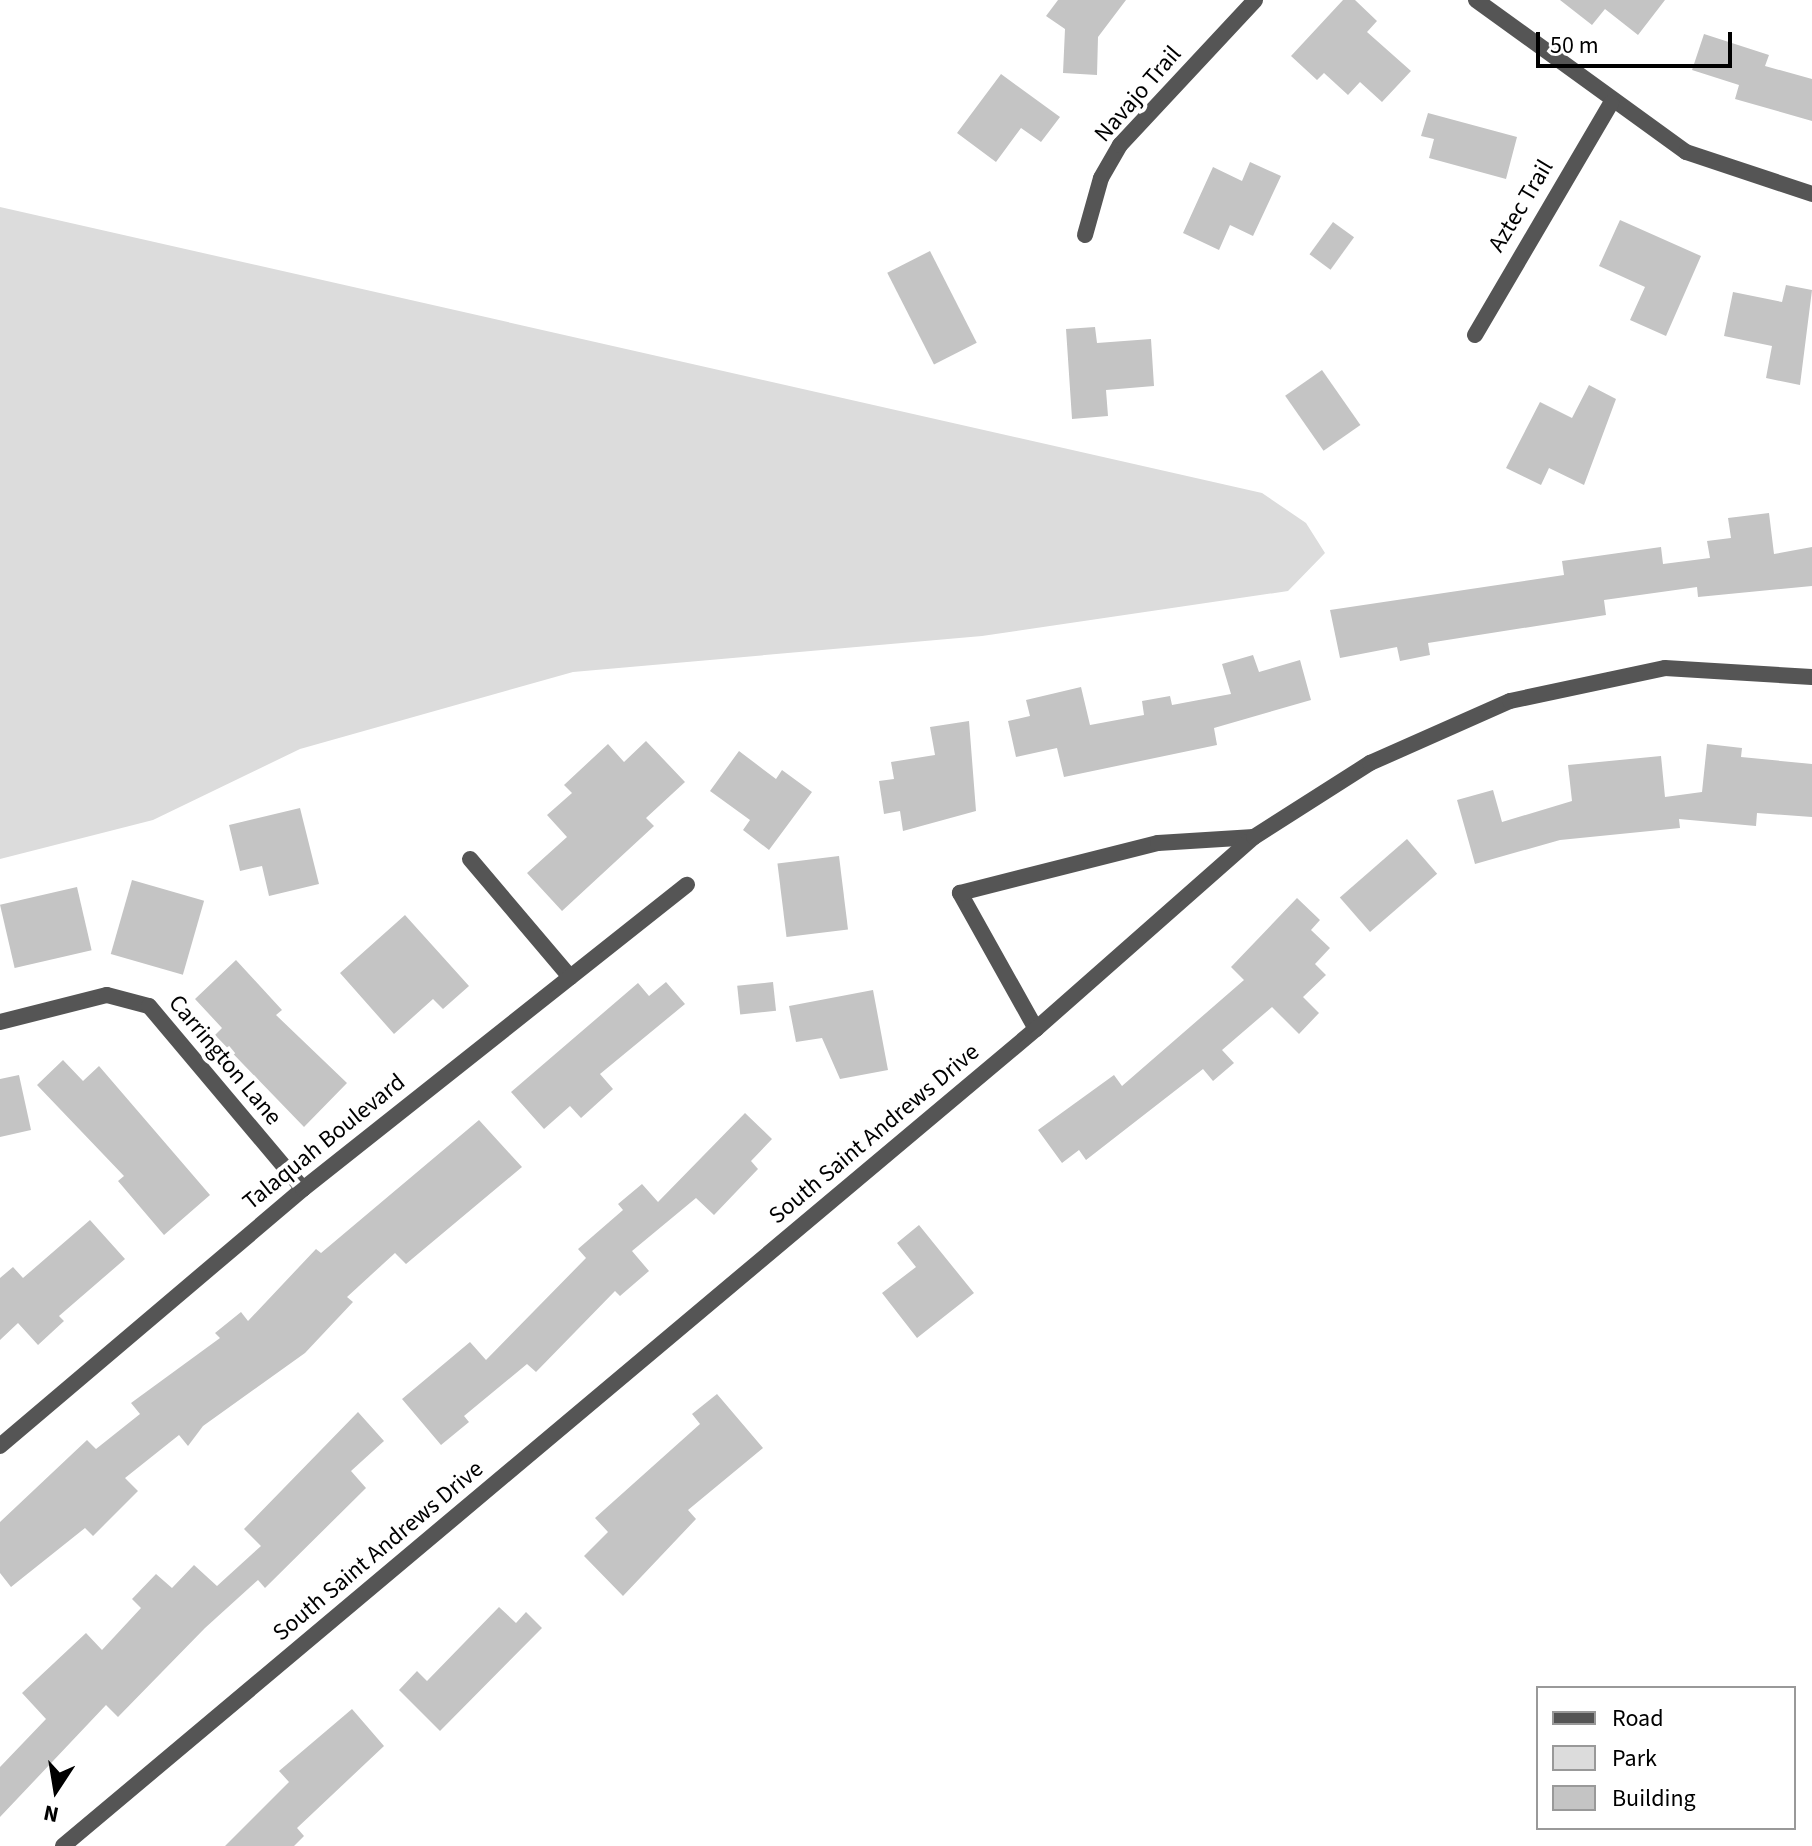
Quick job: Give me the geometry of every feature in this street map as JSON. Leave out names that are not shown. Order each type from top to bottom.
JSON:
[{"type":"street","name":"Navajo Trail","points":[[1085,235],[1101,178],[1120,145],[1255,0]]},
{"type":"street","points":[[1476,0],[1611,103],[1686,152],[1812,194]]},
{"type":"street","name":"Aztec Trail","points":[[1475,335],[1611,103]]},
{"type":"street","name":"South Saint Andrews Drive","points":[[63,1846],[1036,1029],[1254,837],[1370,763],[1510,701],[1665,668],[1812,677]]},
{"type":"street","points":[[1036,1029],[960,893],[1158,843],[1254,837]]},
{"type":"street","points":[[470,859],[570,977]]},
{"type":"street","name":"Talaquah Boulevard","points":[[0,1446],[303,1189],[687,885]]},
{"type":"street","name":"Carrington Lane","points":[[0,1022],[107,995],[149,1006],[303,1189]]},
{"type":"green space","points":[[0,207],[1262,493],[1306,523],[1325,553],[1288,591],[982,636],[573,672],[300,749],[153,820],[0,859]]},
{"type":"building","points":[[1058,0],[1126,0],[1098,37],[1097,75],[1063,73],[1065,29],[1046,16]]},
{"type":"building","points":[[1343,0],[1355,0],[1377,21],[1367,32],[1411,71],[1382,102],[1360,82],[1348,95],[1324,73],[1317,80],[1291,56]]},
{"type":"building","points":[[1560,0],[1665,0],[1638,35],[1605,9],[1592,25]]},
{"type":"building","points":[[1704,34],[1769,55],[1765,66],[1812,79],[1812,121],[1735,99],[1739,85],[1692,70]]},
{"type":"building","points":[[1001,74],[1060,117],[1041,142],[1021,128],[996,162],[957,133]]},
{"type":"building","points":[[1428,113],[1517,137],[1506,179],[1429,158],[1434,139],[1421,136]]},
{"type":"building","points":[[1250,162],[1281,176],[1253,236],[1230,225],[1219,250],[1183,233],[1213,167],[1242,181]]},
{"type":"building","points":[[1620,220],[1701,256],[1666,336],[1630,320],[1645,287],[1599,266]]},
{"type":"building","points":[[1333,222],[1354,237],[1331,270],[1309,254]]},
{"type":"building","points":[[930,251],[977,343],[934,365],[887,273]]},
{"type":"building","points":[[1786,285],[1812,290],[1800,385],[1766,378],[1772,346],[1724,336],[1733,292],[1782,302]]},
{"type":"building","points":[[1095,327],[1097,343],[1151,339],[1154,386],[1106,390],[1108,416],[1072,419],[1066,329]]},
{"type":"building","points":[[1322,370],[1360,425],[1324,451],[1285,396]]},
{"type":"building","points":[[1589,385],[1616,399],[1584,485],[1549,468],[1541,485],[1506,468],[1540,402],[1572,418]]},
{"type":"building","points":[[1769,513],[1774,554],[1812,547],[1812,586],[1698,597],[1697,587],[1604,600],[1606,615],[1428,643],[1430,655],[1400,661],[1397,647],[1340,658],[1330,610],[1564,575],[1562,561],[1661,547],[1663,564],[1710,558],[1707,541],[1731,538],[1728,518]]},
{"type":"building","points":[[1253,655],[1259,672],[1300,660],[1311,700],[1214,728],[1217,745],[1064,777],[1057,748],[1016,757],[1008,721],[1030,716],[1026,700],[1081,687],[1090,725],[1144,715],[1142,701],[1170,696],[1172,705],[1231,694],[1222,664]]},
{"type":"building","points":[[969,721],[976,811],[903,831],[900,811],[884,814],[879,781],[894,779],[891,762],[935,755],[930,727]]},
{"type":"building","points":[[646,741],[685,782],[646,818],[654,826],[562,911],[527,873],[567,837],[547,815],[572,793],[564,785],[608,744],[624,762]]},
{"type":"building","points":[[1707,744],[1742,748],[1741,757],[1812,764],[1812,817],[1757,813],[1756,826],[1679,819],[1680,828],[1560,840],[1475,864],[1457,800],[1493,790],[1502,822],[1572,801],[1568,765],[1661,756],[1665,797],[1702,792]]},
{"type":"building","points":[[739,751],[776,779],[782,770],[812,792],[769,850],[743,830],[750,820],[710,791]]},
{"type":"building","points":[[300,808],[319,884],[269,896],[262,866],[240,871],[229,825]]},
{"type":"building","points":[[1407,839],[1437,874],[1370,932],[1340,897]]},
{"type":"building","points":[[839,856],[848,929],[786,937],[777,864]]},
{"type":"building","points":[[132,880],[204,901],[183,975],[111,954]]},
{"type":"building","points":[[77,887],[92,950],[15,968],[0,905]]},
{"type":"building","points":[[1297,898],[1320,920],[1311,930],[1330,948],[1315,964],[1326,975],[1303,997],[1319,1013],[1299,1034],[1272,1007],[1222,1050],[1234,1063],[1213,1081],[1203,1069],[1086,1160],[1079,1150],[1062,1163],[1038,1130],[1114,1075],[1122,1086],[1244,980],[1231,967]]},
{"type":"building","points":[[405,915],[469,986],[443,1009],[433,999],[394,1034],[340,973]]},
{"type":"building","points":[[236,960],[282,1010],[276,1015],[347,1083],[304,1127],[215,1035],[222,1028],[195,999]]},
{"type":"building","points":[[666,982],[685,1004],[600,1074],[613,1089],[581,1118],[570,1106],[544,1129],[511,1092],[638,983],[649,996]]},
{"type":"building","points":[[773,982],[776,1011],[740,1015],[737,986]]},
{"type":"building","points":[[873,990],[888,1070],[840,1079],[822,1038],[796,1042],[789,1006]]},
{"type":"building","points":[[63,1060],[83,1081],[99,1066],[210,1195],[164,1235],[118,1181],[124,1176],[37,1085]]},
{"type":"building","points":[[19,1075],[31,1130],[0,1137],[0,1079]]},
{"type":"building","points":[[745,1113],[772,1139],[751,1161],[758,1169],[714,1215],[696,1198],[632,1251],[649,1271],[620,1296],[615,1291],[536,1372],[527,1364],[464,1416],[469,1422],[441,1445],[402,1399],[470,1342],[486,1360],[586,1258],[578,1249],[623,1210],[618,1204],[642,1184],[658,1202]]},
{"type":"building","points":[[479,1120],[522,1167],[406,1264],[395,1253],[347,1297],[353,1302],[305,1353],[203,1426],[188,1446],[179,1435],[125,1478],[138,1491],[93,1536],[85,1528],[11,1587],[0,1573],[0,1522],[87,1440],[96,1449],[140,1414],[131,1403],[220,1338],[215,1333],[241,1312],[248,1321],[316,1249],[321,1253]]},
{"type":"building","points":[[90,1220],[125,1259],[59,1316],[64,1321],[38,1345],[18,1323],[0,1340],[0,1278],[13,1267],[23,1278]]},
{"type":"building","points":[[919,1225],[974,1293],[917,1338],[882,1293],[916,1267],[897,1243]]},
{"type":"building","points":[[717,1394],[763,1448],[688,1510],[696,1519],[623,1596],[584,1556],[608,1532],[595,1518],[700,1424],[692,1414]]},
{"type":"building","points":[[358,1412],[384,1441],[351,1471],[366,1488],[265,1588],[258,1580],[205,1628],[118,1717],[106,1705],[0,1817],[0,1767],[46,1719],[22,1693],[86,1633],[102,1650],[141,1608],[132,1599],[156,1574],[172,1588],[194,1565],[217,1586],[261,1546],[244,1529]]},
{"type":"building","points":[[499,1607],[516,1623],[526,1612],[542,1628],[440,1731],[399,1690],[417,1671],[427,1681]]},
{"type":"building","points":[[352,1709],[384,1746],[297,1828],[304,1836],[294,1846],[225,1846],[289,1782],[279,1771]]}]
